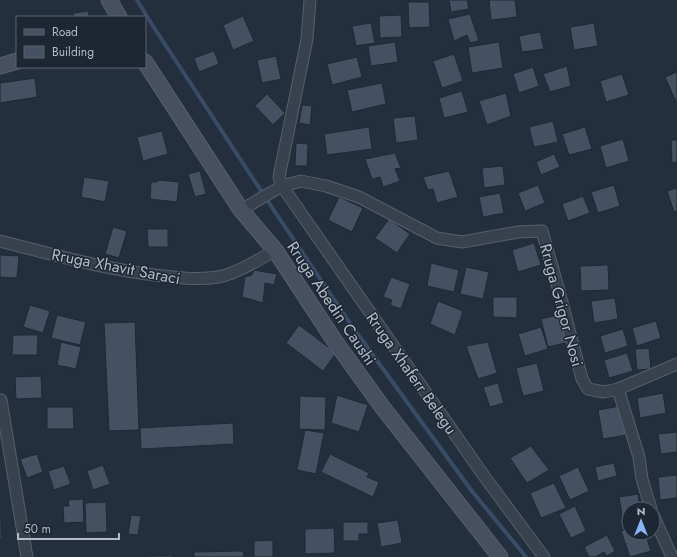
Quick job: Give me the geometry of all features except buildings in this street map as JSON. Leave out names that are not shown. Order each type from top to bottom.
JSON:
[{"type":"main road","points":[[109,0],[118,16]]},
{"type":"main road","points":[[0,66],[16,61]]},
{"type":"main road","name":"Rruga Abedin Caushi","points":[[146,64],[241,210],[275,250],[334,340],[383,408],[500,557]]},
{"type":"street","points":[[241,210],[282,186],[279,176],[307,39],[310,0]]},
{"type":"street","name":"Rruga Grigor Nosi","points":[[282,186],[301,181],[326,186],[359,197],[437,238],[462,242],[518,232],[542,231],[582,379],[588,389],[604,392],[618,388],[677,364]]},
{"type":"street","name":"Rruga Xhaferr Belegu","points":[[282,186],[484,476],[544,557]]},
{"type":"street","name":"Rruga Xhavit Saraci","points":[[0,241],[88,263],[143,274],[195,280],[219,277],[248,266],[275,250]]},
{"type":"street","points":[[618,388],[638,457],[642,479],[649,501]]},
{"type":"street","points":[[1,400],[27,557]]},
{"type":"street","points":[[661,533],[672,557]]},
{"type":"waterway","points":[[137,0],[275,212],[354,329],[471,490],[526,557]]}]
